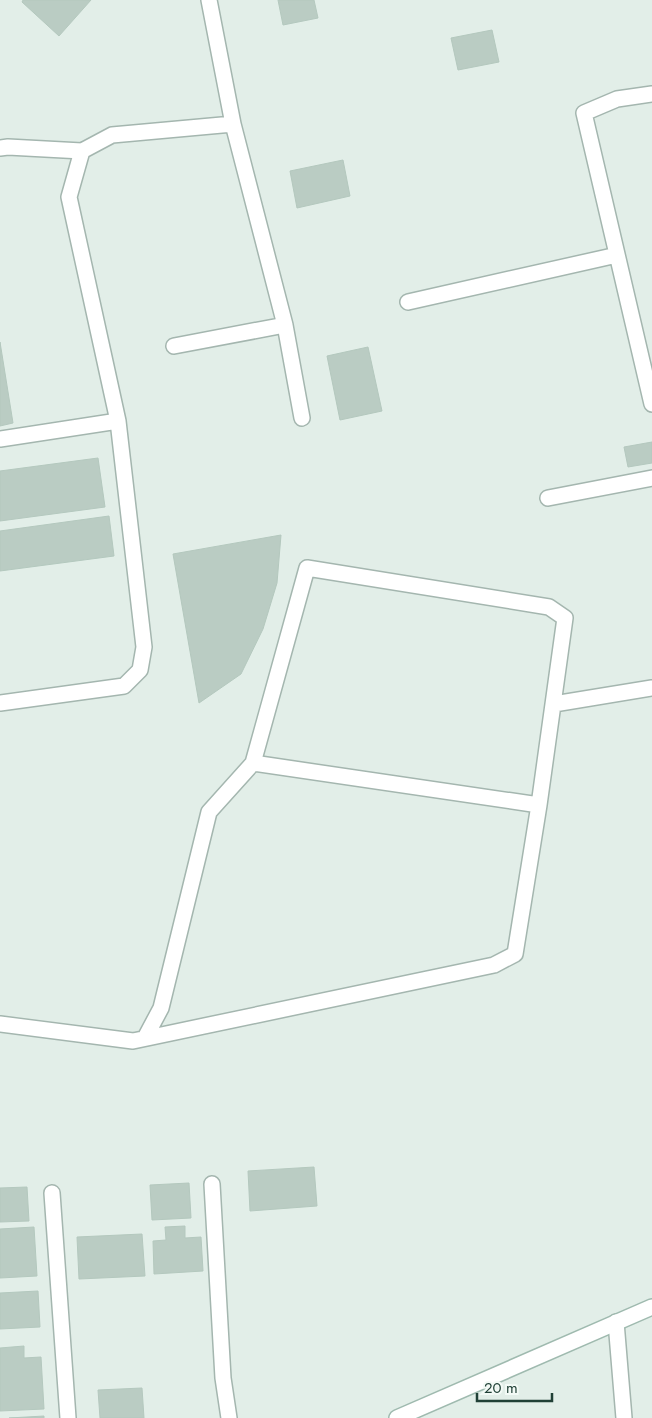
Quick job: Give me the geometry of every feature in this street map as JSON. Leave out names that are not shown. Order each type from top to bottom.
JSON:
[{"type":"street","points":[[209,0],[234,124],[285,325],[302,418]]},
{"type":"street","points":[[652,94],[617,99],[584,113],[652,404]]},
{"type":"street","points":[[0,148],[82,151],[112,135],[234,124]]},
{"type":"street","points":[[0,703],[124,686],[140,670],[144,648],[118,421],[69,197],[82,151]]},
{"type":"street","points":[[408,302],[617,255]]},
{"type":"street","points":[[174,346],[285,325]]},
{"type":"street","points":[[0,439],[118,421]]},
{"type":"street","points":[[548,498],[652,478]]},
{"type":"street","points":[[0,1024],[133,1041],[494,965],[515,954],[539,805],[565,618],[549,606],[307,568],[253,763],[209,812],[161,1008],[145,1038]]},
{"type":"street","points":[[554,704],[652,688]]},
{"type":"street","points":[[253,763],[539,805]]},
{"type":"street","points":[[212,1184],[223,1378],[230,1418]]},
{"type":"street","points":[[52,1193],[68,1418]]},
{"type":"street","points":[[397,1418],[652,1307]]},
{"type":"street","points":[[616,1322],[624,1418]]},
{"type":"building","points":[[23,0],[91,0],[59,36],[22,2]]},
{"type":"building","points":[[278,0],[314,0],[318,18],[283,25]]},
{"type":"building","points":[[492,30],[499,62],[458,70],[451,38]]},
{"type":"building","points":[[343,160],[350,196],[297,208],[290,171]]},
{"type":"building","points":[[0,342],[13,423],[0,426]]},
{"type":"building","points":[[368,347],[382,411],[340,420],[327,356]]},
{"type":"building","points":[[652,442],[652,463],[628,467],[624,447]]},
{"type":"building","points":[[98,458],[105,507],[0,521],[0,471]]},
{"type":"building","points":[[109,516],[114,556],[0,571],[0,531]]},
{"type":"building","points":[[281,535],[277,583],[263,629],[241,674],[199,703],[173,554]]},
{"type":"building","points":[[314,1167],[317,1206],[250,1211],[248,1171]]},
{"type":"building","points":[[189,1183],[191,1218],[152,1220],[150,1185]]},
{"type":"building","points":[[27,1187],[29,1221],[0,1222],[0,1188]]},
{"type":"building","points":[[185,1226],[185,1238],[201,1237],[203,1271],[154,1274],[153,1241],[166,1240],[165,1227]]},
{"type":"building","points":[[34,1227],[37,1276],[0,1278],[0,1229]]},
{"type":"building","points":[[142,1234],[145,1276],[79,1279],[77,1237]]},
{"type":"building","points":[[38,1291],[40,1327],[0,1329],[0,1293]]},
{"type":"building","points":[[24,1346],[24,1358],[41,1357],[44,1409],[0,1411],[0,1348]]},
{"type":"building","points":[[142,1388],[144,1418],[100,1418],[98,1390]]},
{"type":"building","points":[[44,1416],[44,1418],[9,1418]]}]
